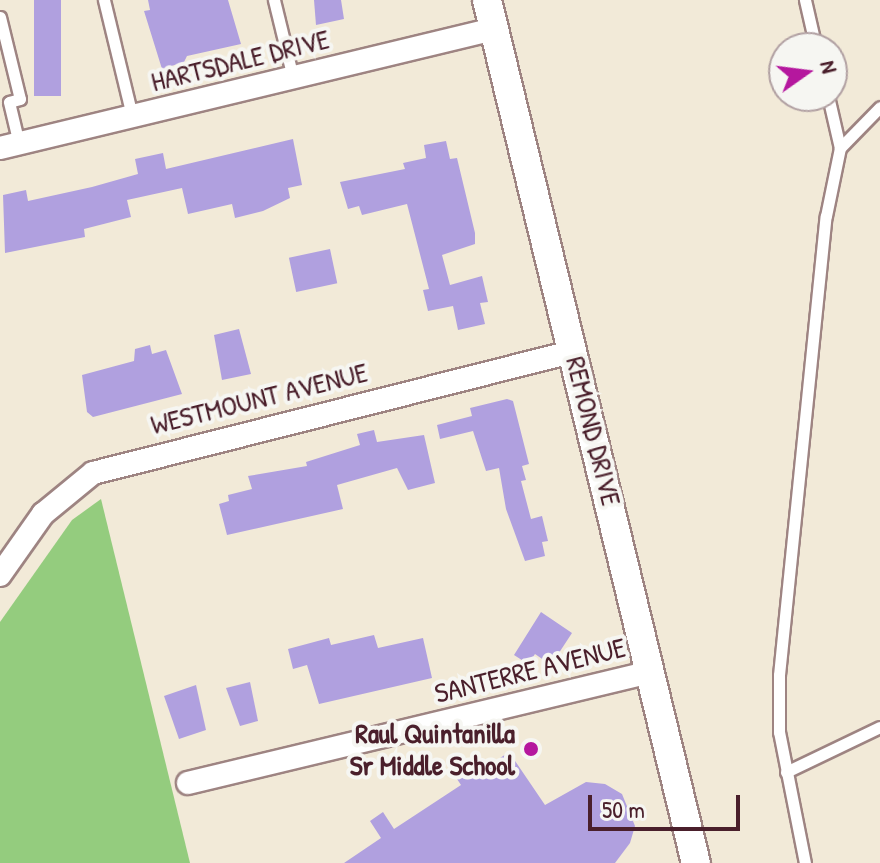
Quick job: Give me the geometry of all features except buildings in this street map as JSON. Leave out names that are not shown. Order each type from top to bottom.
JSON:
[{"type":"street","name":"REMOND DRIVE","points":[[487,0],[575,351],[696,863]]},
{"type":"street","name":"HARTSDALE DRIVE","points":[[9,146],[494,29]]},
{"type":"street","name":"WESTMOUNT AVENUE","points":[[0,575],[43,514],[93,473],[575,351]]},
{"type":"street","name":"SANTERRE AVENUE","points":[[188,783],[652,672]]},
{"type":"lane","points":[[104,0],[132,116]]},
{"type":"lane","points":[[274,0],[293,78]]},
{"type":"lane","points":[[805,0],[812,32]]},
{"type":"lane","points":[[0,17],[20,99],[5,103],[9,146]]},
{"type":"lane","points":[[840,148],[880,107]]},
{"type":"lane","points":[[805,863],[779,732],[779,675],[826,216],[840,148],[832,112]]},
{"type":"lane","points":[[786,772],[880,727]]},
{"type":"green space","points":[[101,499],[190,863],[0,863],[0,622],[72,520]]},
{"type":"place","name":"Raul Quintanilla Sr Middle School","points":[[531,749]]}]
